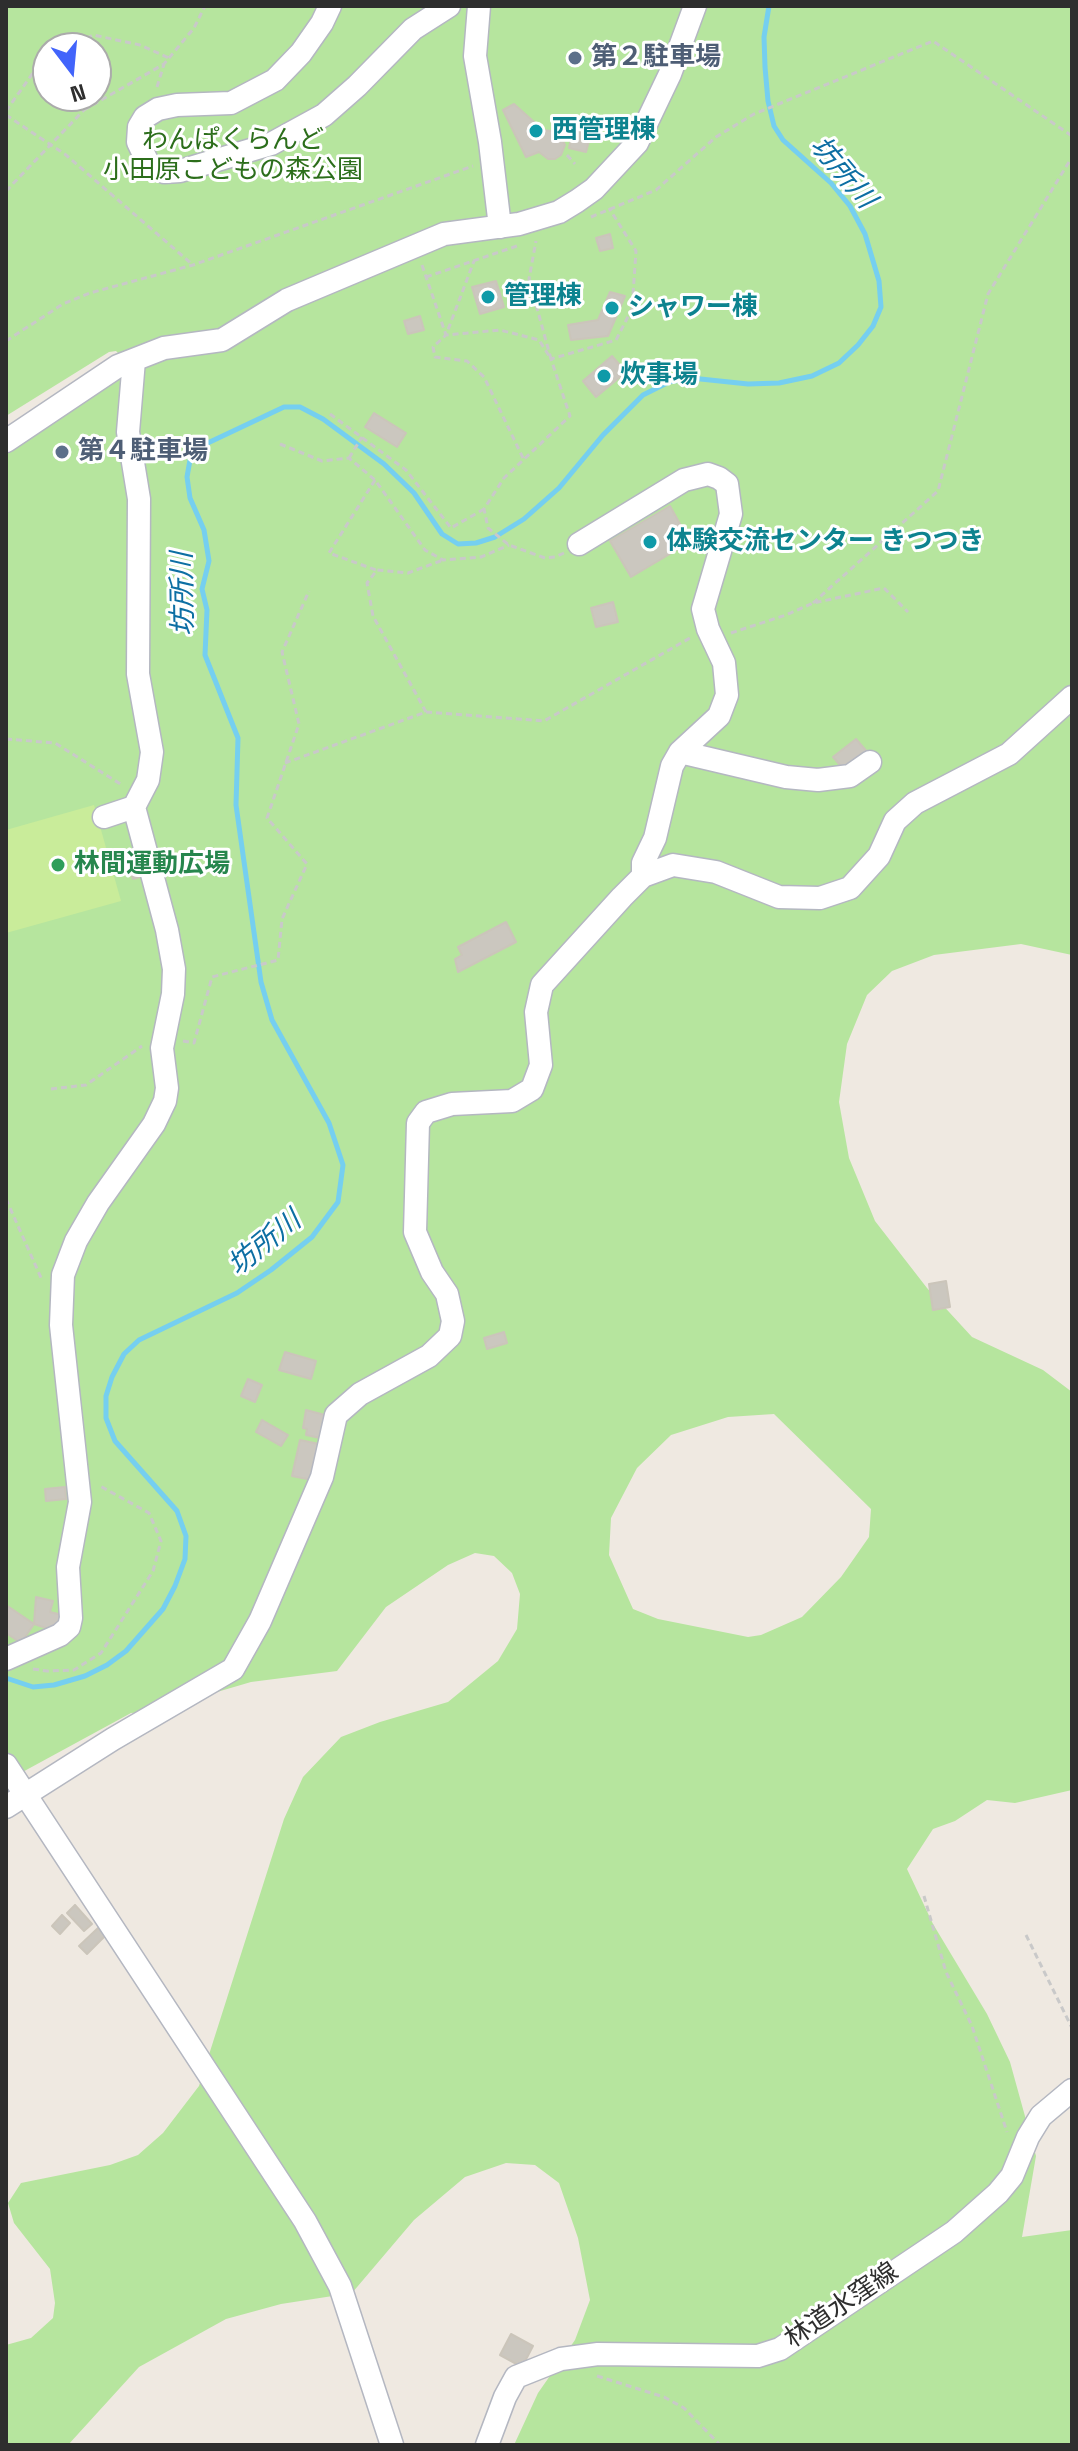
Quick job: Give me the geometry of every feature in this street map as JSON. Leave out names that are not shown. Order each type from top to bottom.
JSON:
[{"type":"street","points":[[330,6],[301,53],[275,80],[231,103],[177,105],[158,109],[145,117],[139,127],[138,142],[149,165],[164,172],[180,171],[271,144],[324,115],[413,29],[449,6]]},
{"type":"street","points":[[479,6],[475,56],[500,227]]},
{"type":"street","points":[[6,441],[118,366],[164,348],[222,340],[287,300],[444,234],[500,227],[559,212],[594,189],[637,143],[649,121],[695,6]]},
{"type":"street","points":[[104,817],[136,802],[148,780],[152,752],[138,674],[139,499],[128,432],[134,360]]},
{"type":"street","points":[[579,544],[684,480],[708,474],[727,484],[731,514],[703,609],[710,634],[724,663],[727,695],[724,707],[714,722],[680,752],[669,774],[655,838],[643,863],[643,876]]},
{"type":"street","points":[[6,1807],[113,1739],[233,1669],[260,1621],[322,1477],[336,1415],[360,1394],[429,1356],[450,1336],[453,1321],[447,1294],[432,1272],[415,1232],[418,1123],[426,1112],[452,1104],[512,1101],[532,1089],[541,1065],[536,1012],[542,985],[643,876],[673,865],[692,867],[716,872],[779,897],[820,898],[850,888],[879,856],[895,821],[915,803],[1009,754],[1072,697]]},
{"type":"street","points":[[680,752],[786,777],[818,780],[850,776],[870,762]]},
{"type":"street","points":[[10,1657],[47,1642],[69,1627],[72,1600],[68,1567],[80,1502],[61,1325],[63,1275],[76,1241],[98,1203],[154,1124],[165,1101],[163,1037],[173,994],[174,969],[136,802]]},
{"type":"street","points":[[6,1765],[305,2221],[340,2286],[392,2445]]},
{"type":"street","name":"林道水窪線","points":[[487,2445],[516,2377],[561,2359],[598,2354],[745,2356],[780,2349],[954,2232],[998,2193],[1012,2176],[1028,2137],[1041,2116],[1072,2090]]},
{"type":"path","points":[[6,191],[84,110],[164,64],[194,28],[205,6]]},
{"type":"path","points":[[112,39],[140,45],[169,58]]},
{"type":"path","points":[[551,359],[616,340],[632,309],[636,251],[609,208],[656,190],[716,137],[754,114],[933,41],[1072,136]]},
{"type":"path","points":[[32,75],[6,113],[66,155],[193,265]]},
{"type":"path","points":[[567,155],[575,164]]},
{"type":"path","points":[[813,603],[938,491],[988,294],[1072,157]]},
{"type":"path","points":[[6,341],[63,304],[90,293],[193,265],[492,159]]},
{"type":"path","points":[[330,414],[406,470],[451,528],[484,509],[504,478],[570,416],[529,279],[536,241]]},
{"type":"path","points":[[415,247],[446,335]]},
{"type":"path","points":[[475,259],[446,335],[433,347],[435,357],[467,361],[484,377],[523,459]]},
{"type":"path","points":[[446,335],[500,330],[539,340],[551,359]]},
{"type":"path","points":[[349,458],[362,437]]},
{"type":"path","points":[[280,444],[322,461],[349,458],[375,480],[425,550],[443,560]]},
{"type":"path","points":[[375,480],[329,553],[377,570],[408,573],[443,560],[481,557],[509,545]]},
{"type":"path","points":[[484,509],[488,528],[509,545],[545,558],[555,557],[579,544]]},
{"type":"path","points":[[377,570],[367,583],[373,616],[426,712]]},
{"type":"path","points":[[285,763],[426,712],[544,721],[710,634],[786,615],[813,603],[884,588],[908,612]]},
{"type":"path","points":[[51,1089],[86,1085],[154,1038],[194,1043],[212,977],[278,960],[282,919],[307,864],[267,818],[299,724],[282,652],[309,591]]},
{"type":"path","points":[[6,739],[55,743],[136,802]]},
{"type":"path","points":[[6,1199],[43,1284]]},
{"type":"path","points":[[10,1657],[23,1667],[47,1671],[74,1670],[101,1653],[153,1571],[161,1541],[149,1513],[78,1476]]},
{"type":"path","points":[[924,1896],[946,1972],[972,2026],[1017,2163]]},
{"type":"path","points":[[1026,1935],[1072,2028]]},
{"type":"path","points":[[589,2373],[664,2397],[684,2408],[720,2445]]},
{"type":"green space","name":"わんぱくらんど 小田原こどもの森公園","points":[[6,6],[1072,6],[1072,955],[1021,944],[934,955],[892,971],[867,995],[847,1044],[839,1102],[849,1158],[875,1221],[927,1288],[972,1337],[1043,1370],[1072,1392],[1072,1790],[1015,1803],[987,1800],[955,1821],[933,1829],[907,1869],[933,1924],[987,2014],[1010,2062],[1036,2156],[1022,2237],[1072,2230],[1072,2445],[514,2445],[538,2393],[575,2340],[590,2300],[578,2238],[559,2183],[535,2165],[506,2163],[465,2177],[414,2220],[352,2293],[281,2304],[226,2319],[139,2367],[68,2445],[6,2445],[6,2345],[31,2338],[53,2318],[55,2303],[50,2269],[14,2223],[8,2203],[21,2183],[110,2165],[138,2155],[163,2133],[199,2086],[284,1819],[303,1777],[341,1737],[448,1702],[498,1661],[517,1629],[520,1594],[512,1573],[494,1556],[475,1553],[448,1565],[386,1607],[337,1671],[251,1682],[149,1712],[131,1713],[6,1781],[6,454],[103,388],[130,365],[116,351],[109,352],[6,416]],"holes":[[[774,1414],[871,1509],[869,1537],[841,1577],[802,1617],[761,1635],[748,1637],[658,1619],[633,1609],[609,1555],[611,1518],[637,1468],[671,1435],[728,1417]]]},
{"type":"green space","name":"林間運動広場","points":[[94,805],[121,901],[6,933],[6,830]]},
{"type":"building","name":"西管理棟","points":[[514,104],[543,130],[559,132],[565,145],[561,155],[548,159],[539,152],[526,157],[503,110]]},
{"type":"building","points":[[570,116],[594,123],[586,152],[569,148],[573,131],[566,130]]},
{"type":"building","points":[[610,234],[613,248],[600,251],[596,238]]},
{"type":"building","name":"管理棟","points":[[496,281],[504,307],[480,314],[472,287]]},
{"type":"building","name":"シャワー棟","points":[[610,292],[625,296],[608,336],[571,340],[568,325],[598,320]]},
{"type":"building","points":[[420,316],[424,330],[408,334],[404,321]]},
{"type":"building","name":"炊事場","points":[[612,356],[626,372],[596,397],[583,381]]},
{"type":"building","points":[[374,413],[406,433],[397,447],[365,427]]},
{"type":"building","name":"体験交流センター きつつき","points":[[670,506],[690,542],[631,577],[610,541]]},
{"type":"building","points":[[613,602],[618,622],[596,627],[591,608]]},
{"type":"building","points":[[856,739],[869,754],[847,773],[833,757]]},
{"type":"building","points":[[139,851],[146,875],[133,879],[126,855]]},
{"type":"building","points":[[506,922],[516,942],[458,972],[455,959],[462,955],[458,947]]},
{"type":"building","points":[[946,1281],[950,1307],[933,1310],[929,1284]]},
{"type":"building","points":[[504,1332],[507,1343],[487,1349],[484,1338]]},
{"type":"building","points":[[285,1352],[316,1361],[311,1379],[279,1370]]},
{"type":"building","points":[[248,1379],[262,1385],[255,1402],[241,1396]]},
{"type":"building","points":[[306,1410],[325,1415],[320,1438],[306,1435],[307,1429],[303,1428]]},
{"type":"building","points":[[262,1420],[288,1435],[281,1446],[256,1432]]},
{"type":"building","points":[[300,1440],[319,1444],[312,1480],[292,1476]]},
{"type":"building","points":[[65,1487],[66,1499],[46,1501],[45,1489]]},
{"type":"building","points":[[36,1597],[53,1601],[50,1612],[62,1615],[58,1632],[34,1624]]},
{"type":"building","points":[[6,1605],[34,1624],[21,1643],[6,1633]]},
{"type":"building","points":[[75,1905],[92,1924],[84,1931],[67,1913]]},
{"type":"building","points":[[62,1915],[70,1923],[60,1934],[52,1926]]},
{"type":"building","points":[[98,1928],[105,1936],[87,1954],[79,1946]]},
{"type":"building","points":[[511,2334],[533,2346],[522,2367],[500,2355]]},
{"type":"waterway","name":"坊所川","points":[[6,1678],[33,1687],[85,1676],[126,1651],[163,1609],[185,1559],[186,1536],[177,1511],[115,1441],[106,1418],[106,1396],[112,1377],[124,1354],[139,1340],[237,1293],[271,1270],[312,1237],[338,1202],[343,1165],[329,1123],[272,1020],[261,982],[236,805],[238,738],[205,655],[207,610],[202,589],[209,561],[204,530],[190,498],[187,477],[195,449],[284,407],[300,407],[323,419],[384,464],[414,493],[442,534],[458,544],[476,543],[495,537],[524,519],[559,488],[603,435],[643,395],[669,382],[691,378],[748,384],[779,383],[812,376],[839,363],[873,326],[881,307],[879,281],[865,234],[850,206],[831,183],[783,140],[774,126],[765,67],[764,37],[769,6]]},
{"type":"place","name":"第２駐車場","points":[[575,58]]},
{"type":"place","name":"西管理棟","points":[[536,131]]},
{"type":"place","name":"管理棟","points":[[488,297]]},
{"type":"place","name":"シャワー棟","points":[[612,308]]},
{"type":"place","name":"炊事場","points":[[604,376]]},
{"type":"place","name":"第４駐車場","points":[[62,452]]},
{"type":"place","name":"体験交流センター きつつき","points":[[650,542]]},
{"type":"place","name":"林間運動広場","points":[[58,865]]}]
